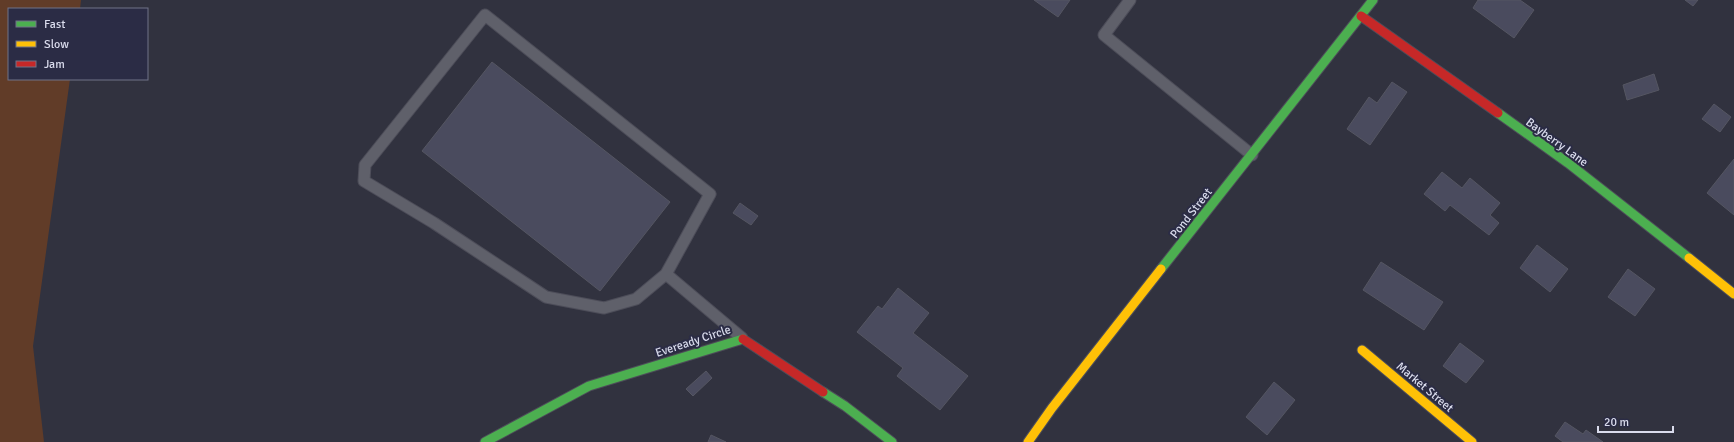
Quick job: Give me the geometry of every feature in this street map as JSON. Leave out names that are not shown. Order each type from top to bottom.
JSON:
[{"type":"street","name":"Pond Street","points":[[1028,442],[1052,408],[1373,0]]},
{"type":"street","name":"Bayberry Lane","points":[[1361,16],[1568,163],[1734,294]]},
{"type":"street","name":"Eveready Circle","points":[[485,442],[589,386],[742,338],[845,406],[892,442]]},
{"type":"street","name":"Market Street","points":[[1362,350],[1472,442]]},
{"type":"lane","points":[[1130,0],[1104,35],[1252,155]]},
{"type":"lane","points":[[485,15],[710,194],[666,274],[636,299],[604,308],[546,297],[434,223],[364,181],[365,165],[485,15]]},
{"type":"lane","points":[[666,274],[742,338]]},
{"type":"shaded area","points":[[0,0],[81,0],[80,8],[8,8],[8,80],[70,80],[33,346],[44,442],[0,442]]},
{"type":"building","points":[[1034,0],[1070,0],[1058,17]]},
{"type":"building","points":[[1478,0],[1520,0],[1534,10],[1514,38],[1473,8]]},
{"type":"building","points":[[1685,0],[1698,0],[1693,6]]},
{"type":"building","points":[[492,62],[670,202],[600,291],[422,151]]},
{"type":"building","points":[[1654,74],[1659,90],[1627,100],[1623,85]]},
{"type":"building","points":[[1392,82],[1407,92],[1370,145],[1347,129],[1369,97],[1377,103]]},
{"type":"building","points":[[1714,104],[1731,117],[1720,132],[1702,119]]},
{"type":"building","points":[[1734,159],[1734,215],[1707,193]]},
{"type":"building","points":[[1442,172],[1462,188],[1470,178],[1500,203],[1490,215],[1499,223],[1489,235],[1450,205],[1445,211],[1424,194]]},
{"type":"building","points":[[740,203],[758,216],[751,225],[733,213]]},
{"type":"building","points":[[1537,245],[1568,269],[1550,292],[1520,268]]},
{"type":"building","points":[[1381,262],[1443,302],[1424,330],[1363,290]]},
{"type":"building","points":[[1628,269],[1655,289],[1635,316],[1608,297]]},
{"type":"building","points":[[898,288],[929,313],[913,333],[968,376],[940,410],[897,376],[903,368],[857,332],[878,306],[882,309]]},
{"type":"building","points":[[1460,343],[1484,361],[1466,383],[1443,366]]},
{"type":"building","points":[[706,371],[712,378],[693,396],[686,389]]},
{"type":"building","points":[[1274,382],[1295,400],[1267,435],[1246,417]]},
{"type":"building","points":[[1565,422],[1583,434],[1586,430],[1603,442],[1563,442],[1555,436]]},
{"type":"building","points":[[711,435],[726,442],[708,442]]},
{"type":"traffic: fast","points":[[1161,269],[1373,0]]},
{"type":"traffic: fast","points":[[1498,113],[1568,163],[1689,258]]},
{"type":"traffic: fast","points":[[485,442],[589,386],[743,339]]},
{"type":"traffic: fast","points":[[823,392],[845,406],[892,442]]},
{"type":"traffic: slow","points":[[1689,258],[1734,294]]},
{"type":"traffic: slow","points":[[1028,442],[1052,408],[1161,269]]},
{"type":"traffic: slow","points":[[1362,350],[1472,442]]},
{"type":"traffic: jam","points":[[1361,16],[1498,113]]},
{"type":"traffic: jam","points":[[743,339],[823,392]]}]
